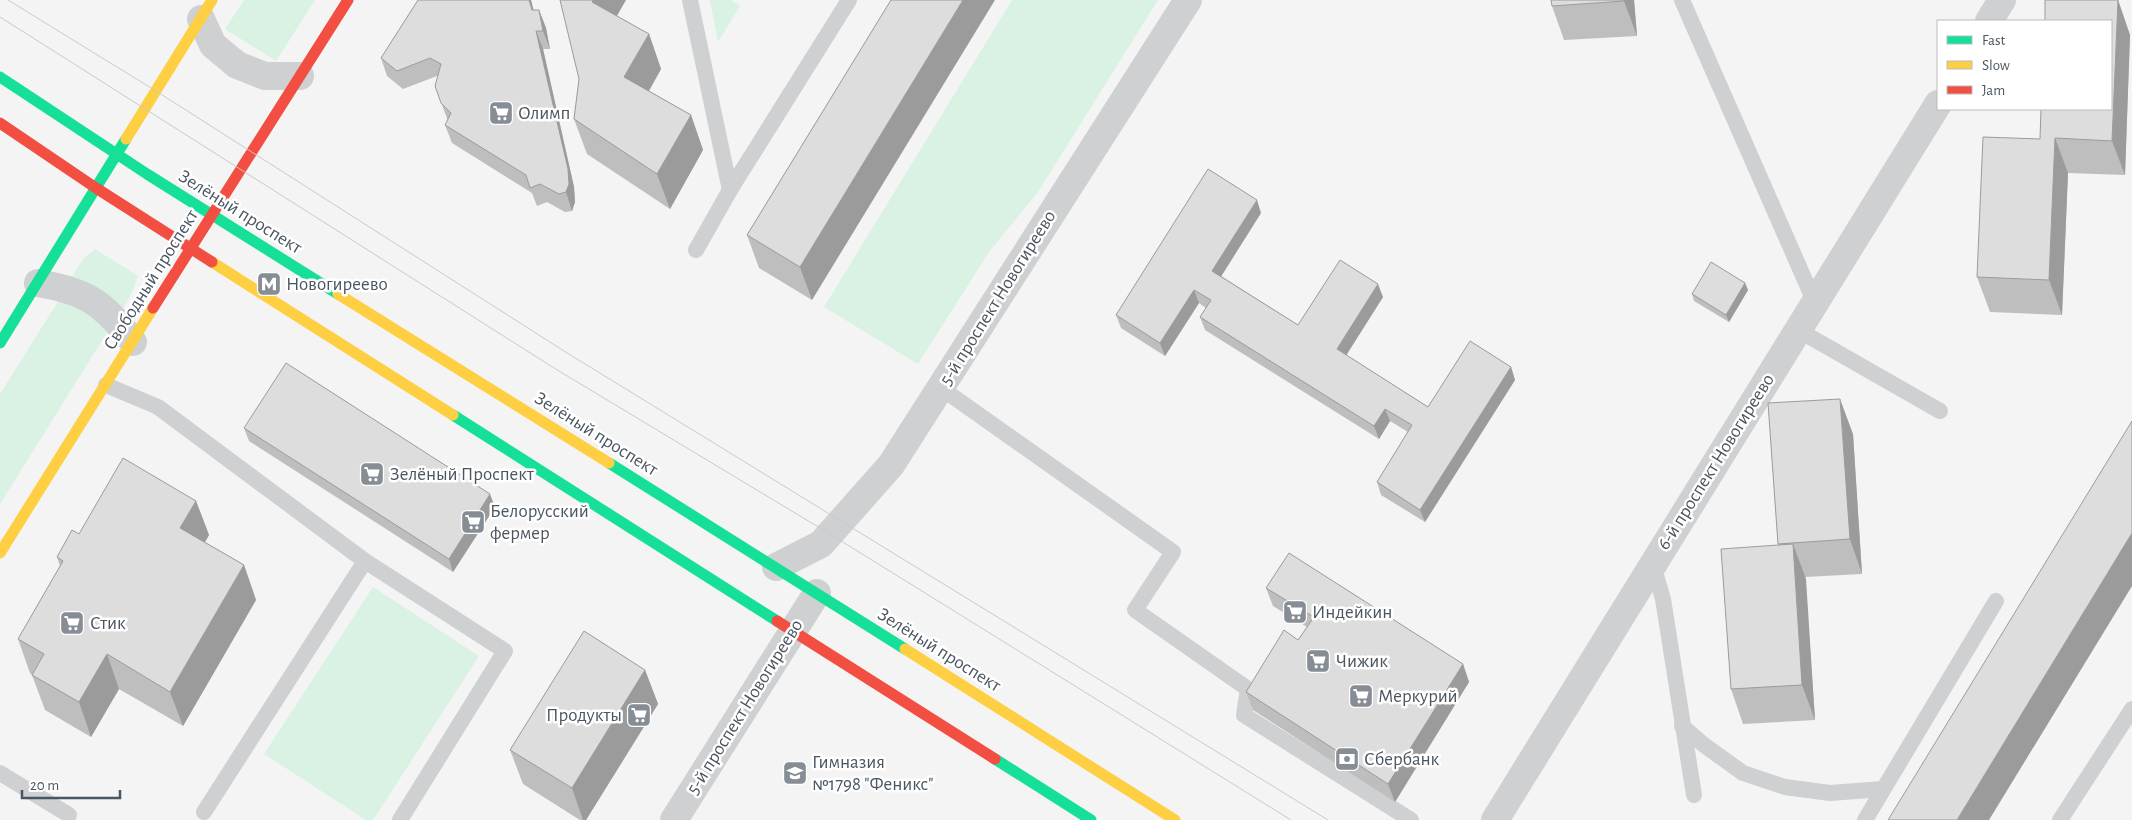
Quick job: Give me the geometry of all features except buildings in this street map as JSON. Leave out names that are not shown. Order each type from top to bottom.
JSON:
[{"type":"main road","name":"Свободный проспект","points":[[0,553],[53,465],[106,385],[348,0]]},
{"type":"main road","points":[[2,337],[38,283],[206,10]]},
{"type":"main road","name":"Зелёный проспект","points":[[0,76],[212,216],[776,566],[1175,820]]},
{"type":"main road","points":[[0,124],[96,188],[1091,820]]},
{"type":"street","name":"5-й проспект Новогиреево","points":[[776,566],[821,544],[891,465],[1188,0]]},
{"type":"street","points":[[1990,20],[2002,0]]},
{"type":"street","points":[[206,10],[214,45],[237,65],[265,76],[300,76]]},
{"type":"street","name":"6-й проспект Новогиреево","points":[[1495,820],[1937,106]]},
{"type":"street","points":[[38,283],[67,288],[94,301],[117,320],[133,342]]},
{"type":"street","name":"5-й проспект Новогиреево","points":[[674,820],[817,593]]},
{"type":"lane","points":[[690,0],[730,190]]},
{"type":"lane","points":[[696,250],[730,190],[849,0]]},
{"type":"lane","points":[[1682,0],[1815,304]]},
{"type":"lane","points":[[1798,330],[1940,411]]},
{"type":"lane","points":[[106,385],[158,407],[365,562],[505,650],[400,820]]},
{"type":"lane","points":[[941,388],[1174,552],[1135,610],[1248,688],[1244,715],[1411,820]]},
{"type":"lane","points":[[204,812],[365,562]]},
{"type":"lane","points":[[1653,564],[1662,599],[1694,795]]},
{"type":"lane","points":[[1864,820],[1996,601]]},
{"type":"lane","points":[[2060,820],[2132,709]]},
{"type":"lane","points":[[1682,726],[1704,745],[1743,773],[1785,787],[1830,793],[1884,789]]},
{"type":"lane","points":[[0,773],[69,815]]},
{"type":"green space","points":[[244,0],[315,0],[276,61],[225,29]]},
{"type":"green space","points":[[710,0],[731,0],[740,6],[718,42]]},
{"type":"green space","points":[[1012,0],[1158,0],[1038,192],[989,252],[918,364],[824,307]]},
{"type":"green space","points":[[95,249],[138,276],[122,311],[70,280],[84,258]]},
{"type":"green space","points":[[59,300],[87,311],[108,331],[0,504],[0,394]]},
{"type":"green space","points":[[373,587],[479,656],[373,820],[366,820],[264,754]]},
{"type":"tram line","points":[[8,0],[156,91],[564,351],[1328,820]]},
{"type":"tram line","points":[[0,17],[554,368],[830,534],[1291,820]]},
{"type":"traffic: fast","points":[[0,77],[147,174],[338,294]]},
{"type":"traffic: fast","points":[[0,343],[126,139]]},
{"type":"traffic: fast","points":[[453,415],[777,621]]},
{"type":"traffic: fast","points":[[609,463],[905,649]]},
{"type":"traffic: fast","points":[[995,759],[1091,820]]},
{"type":"traffic: slow","points":[[126,139],[212,0]]},
{"type":"traffic: slow","points":[[212,262],[453,415]]},
{"type":"traffic: slow","points":[[338,294],[609,463]]},
{"type":"traffic: slow","points":[[0,553],[153,308]]},
{"type":"traffic: slow","points":[[905,649],[1175,820]]},
{"type":"traffic: jam","points":[[153,308],[348,0]]},
{"type":"traffic: jam","points":[[0,123],[96,188],[212,262]]},
{"type":"traffic: jam","points":[[777,621],[995,759]]},
{"type":"place","name":"Олимп","points":[[501,113]]},
{"type":"place","name":"Новогиреево","points":[[269,284]]},
{"type":"place","name":"Зелёный Проспект","points":[[372,474]]},
{"type":"place","name":"Белорусский фермер","points":[[473,522]]},
{"type":"place","name":"Индейкин","points":[[1295,612]]},
{"type":"place","name":"Стик","points":[[72,623]]},
{"type":"place","name":"Чижик","points":[[1318,661]]},
{"type":"place","name":"Меркурий","points":[[1361,696]]},
{"type":"place","name":"Продукты","points":[[639,715]]},
{"type":"place","name":"Сбербанк","points":[[1347,759]]},
{"type":"place","name":"Гимназия №1798 \"Феникс\"","points":[[795,773]]}]
